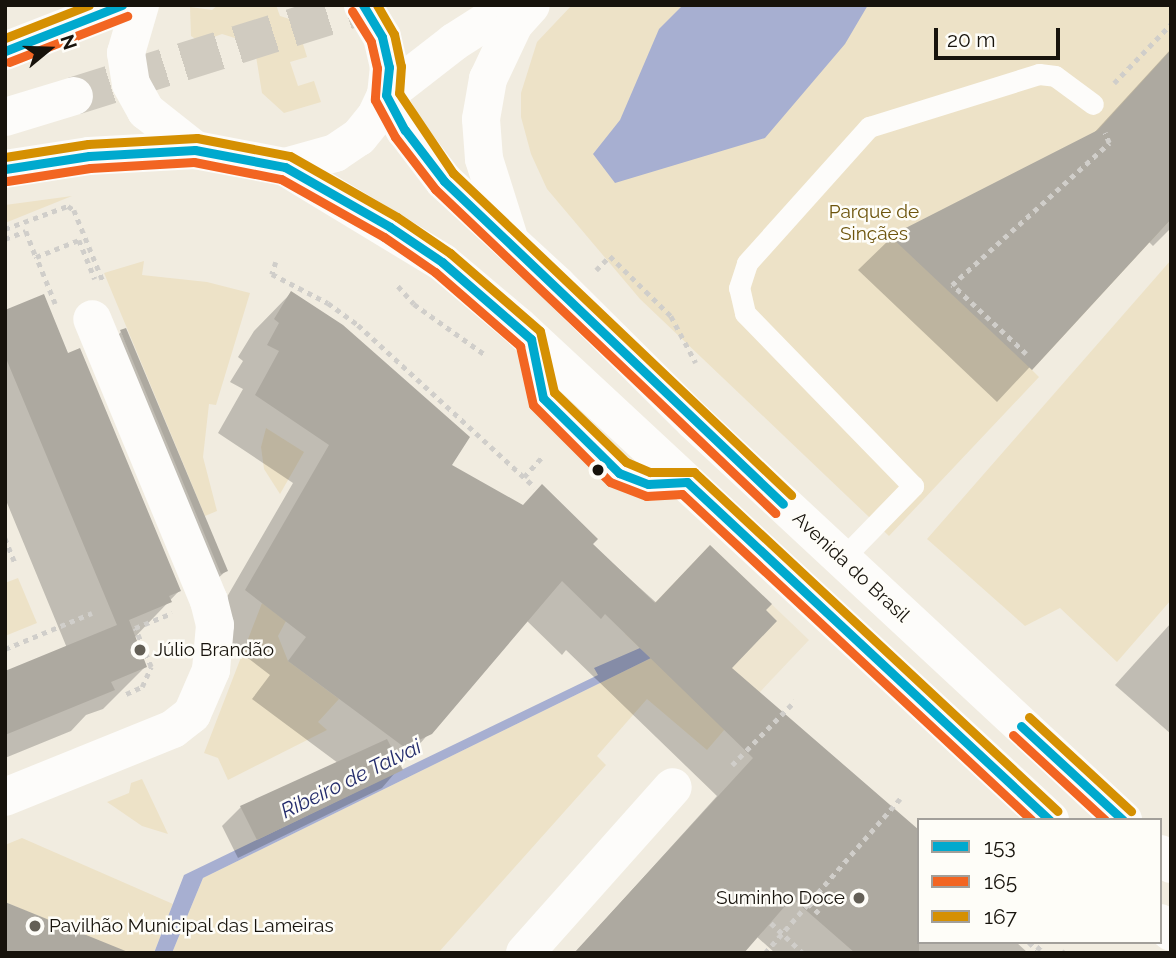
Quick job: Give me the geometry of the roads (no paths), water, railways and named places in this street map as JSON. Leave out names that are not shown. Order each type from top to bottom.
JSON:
[{"type":"main road","points":[[5,51],[123,5]]},
{"type":"main road","points":[[140,5],[125,53],[131,84],[146,111],[195,150]]},
{"type":"main road","points":[[363,5],[382,37],[389,68],[386,95]]},
{"type":"main road","points":[[285,167],[335,153],[359,137],[386,95],[454,42],[512,5]]},
{"type":"main road","points":[[510,241],[484,159],[481,119],[488,79],[514,24],[531,5]]},
{"type":"main road","points":[[5,90],[70,84],[5,117]]},
{"type":"main road","name":"Avenida do Brasil","points":[[386,95],[405,130],[444,181],[842,559],[1121,818]]},
{"type":"main road","points":[[5,169],[89,156],[195,150],[285,167],[442,262],[531,339],[687,482],[1048,818]]},
{"type":"main road","points":[[5,797],[173,729],[192,714],[211,670],[215,625],[209,601],[100,300]]},
{"type":"main road","points":[[525,953],[673,787]]},
{"type":"lane","points":[[842,559],[913,486],[745,313],[738,288],[747,263],[869,127],[1039,74],[1055,76],[1093,104]]},
{"type":"water","points":[[683,5],[868,5],[845,44],[765,138],[615,183],[593,154],[620,120],[659,29]]},
{"type":"water","points":[[640,648],[651,658],[203,878],[172,953],[154,953],[184,875],[598,675],[594,668]]},
{"type":"tunnel","points":[[74,96],[365,5]]},
{"type":"place","name":"Júlio Brandão","points":[[140,650]]},
{"type":"place","name":"Suminho Doce","points":[[859,898]]},
{"type":"place","name":"Pavilhão Municipal das Lameiras","points":[[35,926]]},
{"type":"park label","name":"Parque de Sinçães","points":[[874,223]]},
{"type":"water label","name":"Ribeiro de Talvai","points":[[351,779]]}]
